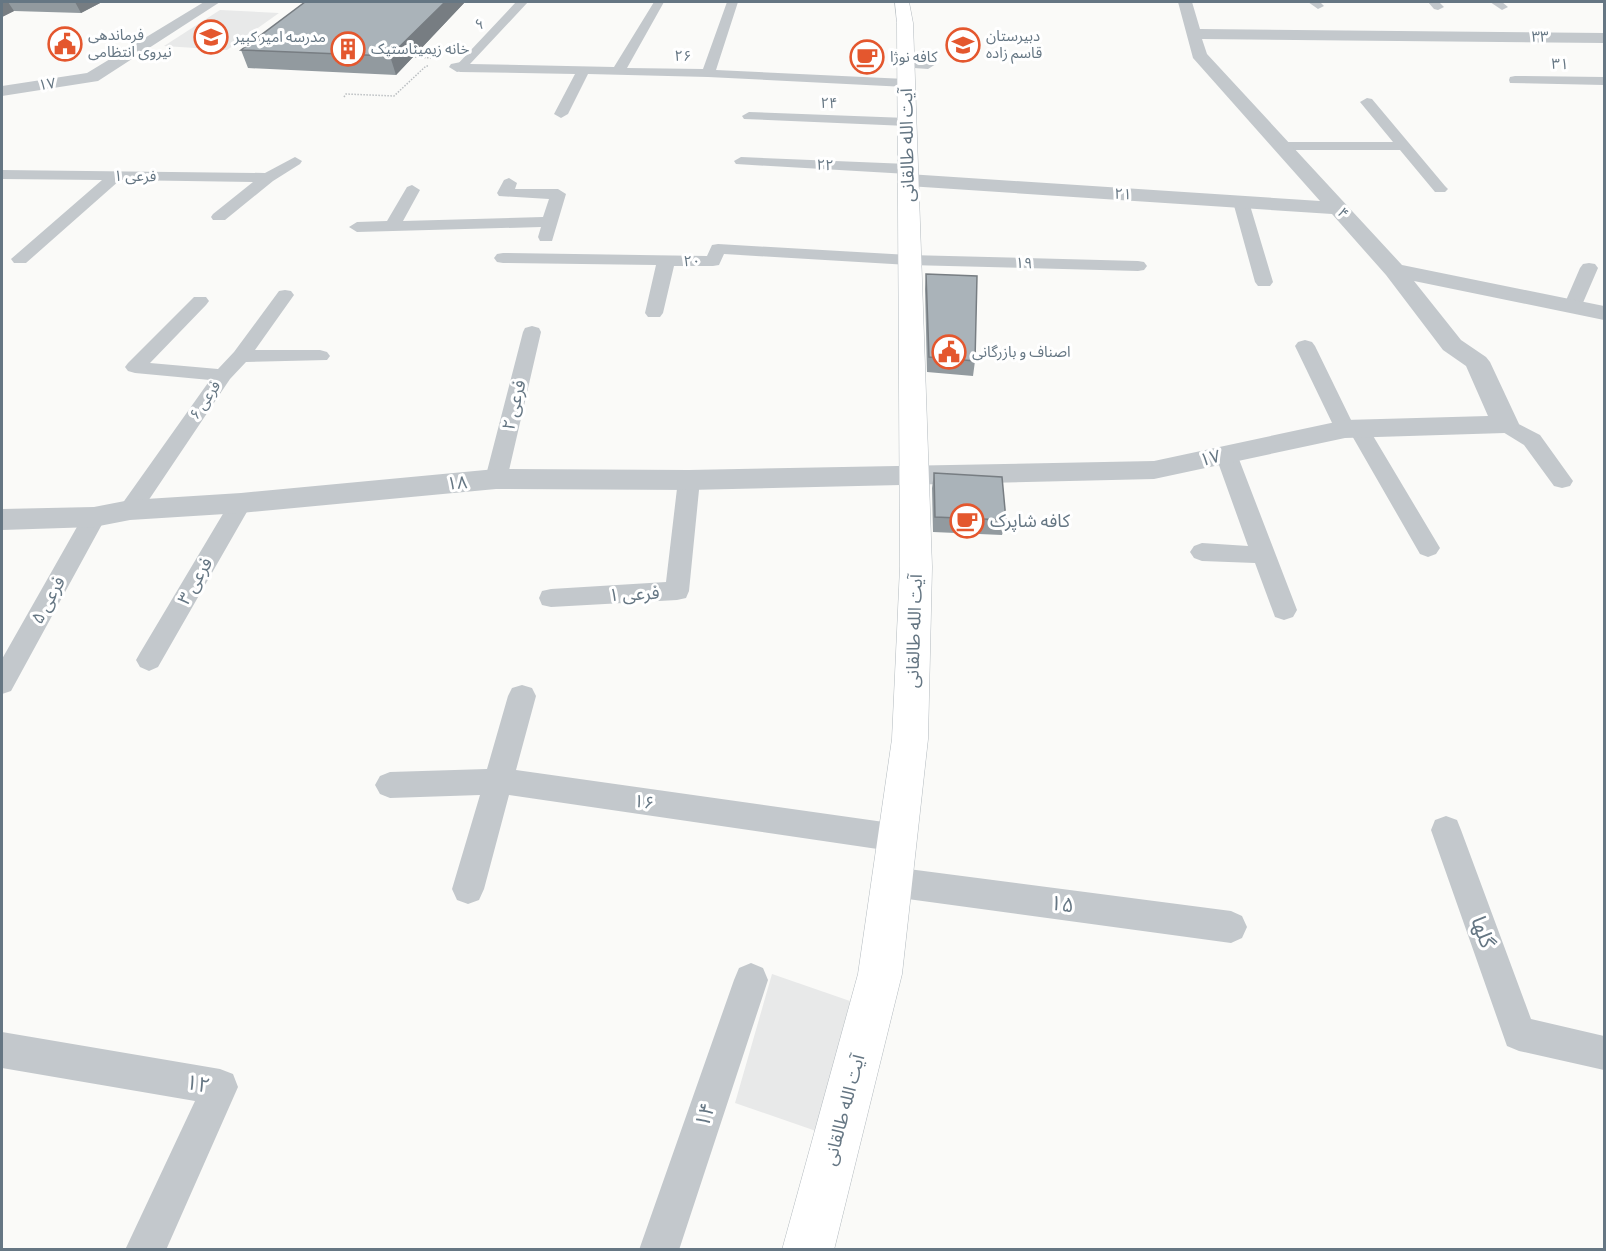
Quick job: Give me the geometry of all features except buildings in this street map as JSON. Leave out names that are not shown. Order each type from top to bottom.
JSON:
[{"type":"main road","name":"آیت الله طالقانی","points":[[808,1250],[880,974],[910,739],[916,567],[922,481],[918,331],[909,260],[907,122],[913,70],[902,2]]},
{"type":"street","points":[[173,26],[213,2]]},
{"type":"street","name":"۴","points":[[1185,2],[1198,54],[1395,270],[1452,345],[1477,362],[1505,424]]},
{"type":"street","points":[[173,26],[191,27]]},
{"type":"street","name":"۱۷","points":[[2,91],[92,77],[173,26]]},
{"type":"street","name":"۳۳","points":[[1194,34],[1605,38]]},
{"type":"street","name":"۲۱","points":[[908,175],[1241,202],[1338,207]]},
{"type":"street","points":[[1395,270],[1605,313]]},
{"type":"street","name":"۱۷","points":[[922,481],[1155,470],[1352,429],[1505,424]]},
{"type":"street","name":"۱۸","points":[[2,520],[94,517],[130,510],[241,503],[495,479],[922,481]]},
{"type":"lane","name":"۶","points":[[459,67],[522,2]]},
{"type":"lane","points":[[618,72],[659,2]]},
{"type":"lane","points":[[708,73],[733,2]]},
{"type":"lane","name":"۲۶","points":[[459,67],[708,73],[913,70]]},
{"type":"lane","points":[[561,114],[583,71]]},
{"type":"lane","name":"۳۱","points":[[1515,80],[1605,81]]},
{"type":"lane","points":[[1367,102],[1440,189]]},
{"type":"lane","name":"۲۴","points":[[749,116],[907,122]]},
{"type":"lane","points":[[1282,146],[1404,146]]},
{"type":"lane","points":[[219,217],[268,178],[295,161]]},
{"type":"lane","name":"۲۲","points":[[741,161],[908,175]]},
{"type":"lane","name":"فرعی ۱","points":[[2,174],[268,178]]},
{"type":"lane","points":[[20,259],[117,176]]},
{"type":"lane","points":[[509,183],[505,193],[558,194],[539,258]]},
{"type":"lane","points":[[393,225],[412,190]]},
{"type":"lane","points":[[1241,202],[1264,282]]},
{"type":"lane","points":[[357,227],[551,222]]},
{"type":"lane","name":"۲۰","points":[[502,258],[714,261],[718,249],[909,260]]},
{"type":"lane","name":"۱۹","points":[[909,260],[1138,266]]},
{"type":"lane","points":[[654,313],[666,261]]},
{"type":"lane","points":[[1573,305],[1588,268]]},
{"type":"lane","name":"فرعی ۶","points":[[130,510],[223,375],[241,356],[285,295]]},
{"type":"lane","points":[[200,301],[135,367],[223,375]]},
{"type":"lane","name":"فرعی ۲","points":[[495,479],[532,332]]},
{"type":"lane","points":[[1305,346],[1352,429],[1428,548]]},
{"type":"lane","points":[[241,356],[320,356]]},
{"type":"lane","points":[[1505,424],[1532,440],[1562,481]]},
{"type":"lane","points":[[1226,454],[1284,610]]},
{"type":"lane","name":"فرعی ۱","points":[[551,598],[677,591],[689,480]]},
{"type":"lane","name":"فرعی ۳","points":[[149,660],[241,503]]},
{"type":"lane","name":"فرعی ۵","points":[[2,683],[94,517]]},
{"type":"lane","points":[[1202,552],[1264,555]]},
{"type":"lane","points":[[468,889],[522,696]]},
{"type":"lane","name":"۱۶","points":[[390,785],[499,781],[898,838]]},
{"type":"lane","name":"گلها","points":[[1446,830],[1519,1034],[1605,1053]]},
{"type":"lane","name":"۱۵","points":[[892,882],[1232,927]]},
{"type":"lane","name":"۱۴","points":[[659,1250],[751,980]]},
{"type":"lane","name":"۱۲","points":[[2,1050],[220,1087],[145,1250]]},
{"type":"path","points":[[344,97],[346,94],[394,96],[426,66],[459,67]]},
{"type":"shaded area","name":"مدرسه امیر کبیر","points":[[220,10],[279,13],[227,50],[164,46]]},
{"type":"shaded area","points":[[772,974],[850,1001],[816,1131],[735,1103]]},
{"type":"place","name":"مدرسه امیر کبیر","points":[[211,37]]},
{"type":"place","name":"فرماندهی نیروی انتظامی","points":[[65,44]]},
{"type":"place","name":"دبیرستان قاسم زاده","points":[[963,45]]},
{"type":"place","name":"خانه زیمیناستیک","points":[[348,49]]},
{"type":"place","name":"کافه نوژا","points":[[867,57]]},
{"type":"place","name":"اصناف و بازرگانی","points":[[949,352]]},
{"type":"place","name":"کافه شاپرک","points":[[967,521]]}]
